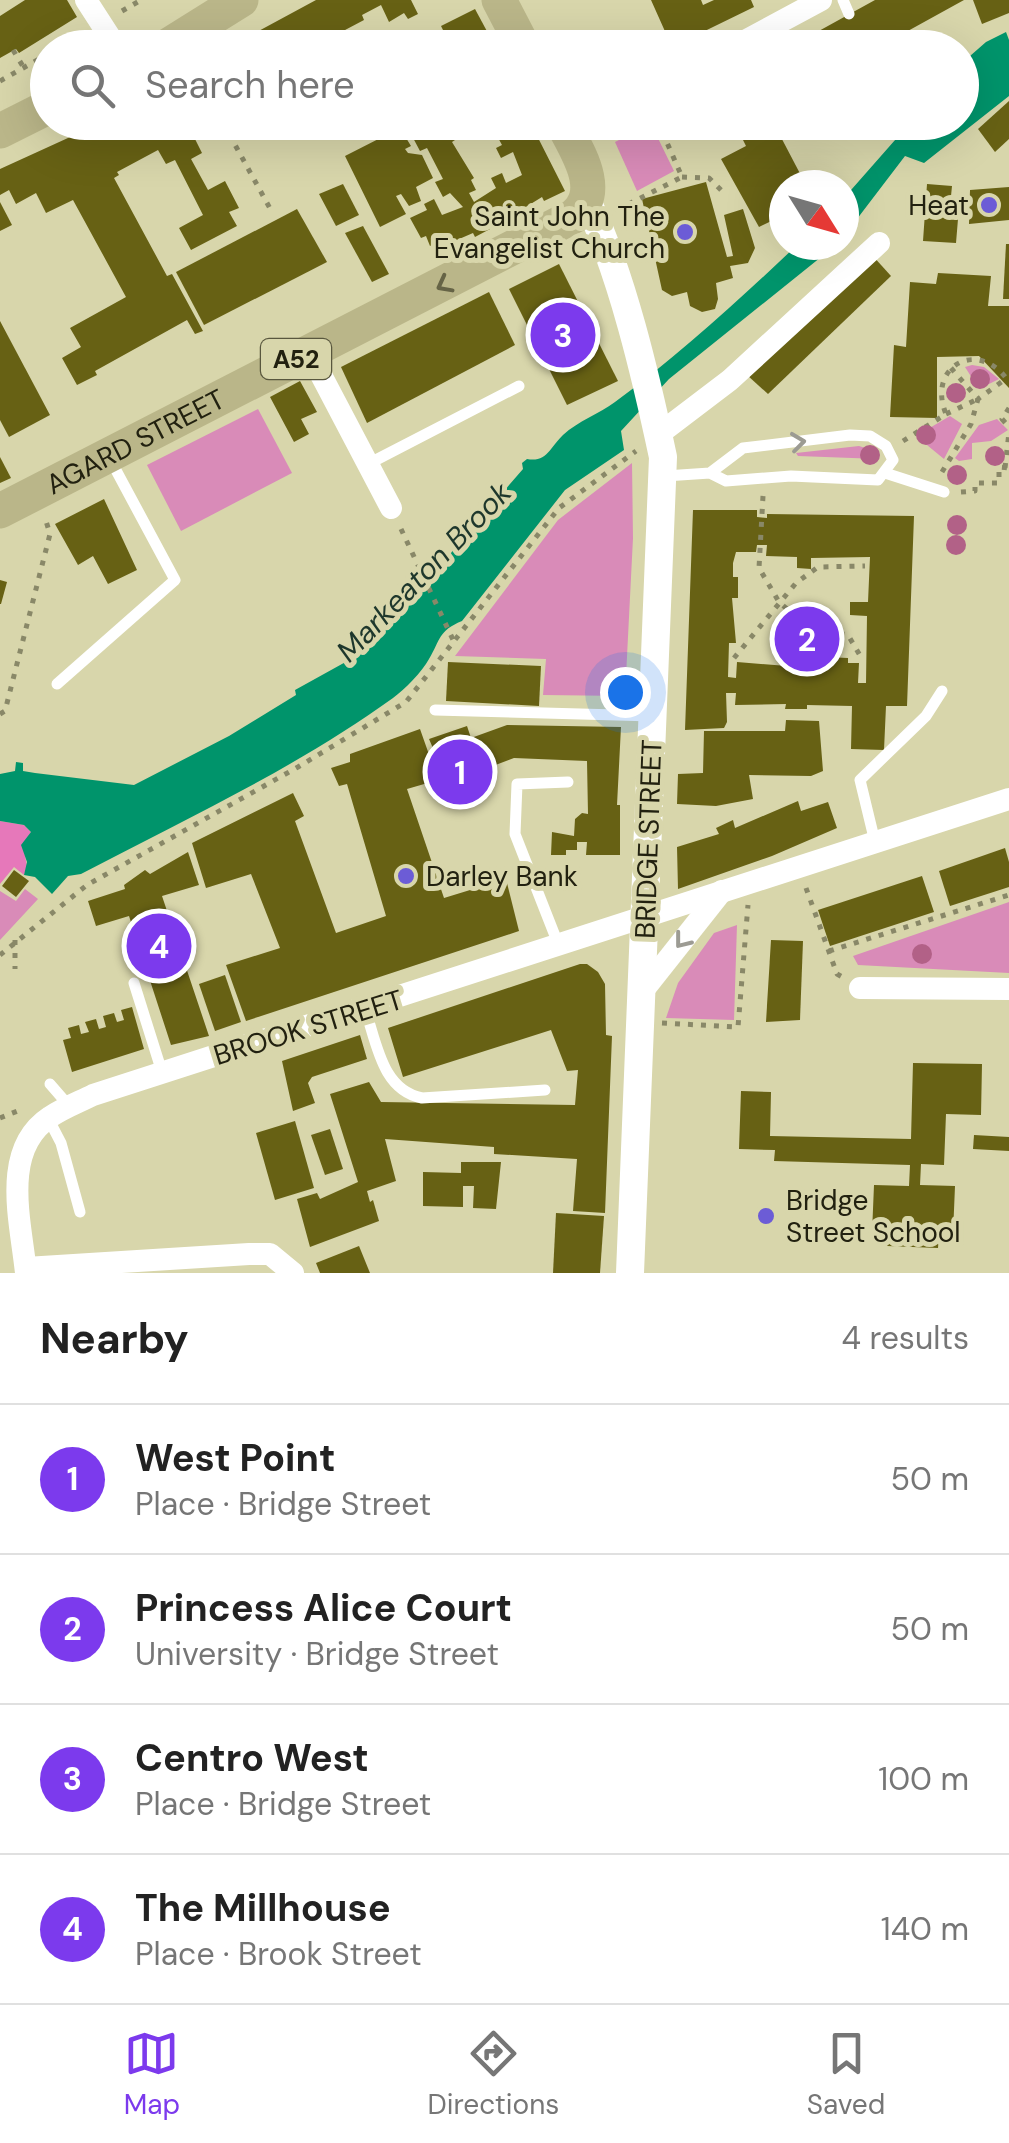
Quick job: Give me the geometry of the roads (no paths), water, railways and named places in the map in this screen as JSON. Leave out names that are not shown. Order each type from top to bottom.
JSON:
[{"type":"main road","points":[[192,30],[240,0]]},
{"type":"main road","points":[[499,0],[515,30]]},
{"type":"main road","points":[[0,132],[30,116]]},
{"type":"main road","name":"BRIDGE STREET","points":[[577,140],[592,210]]},
{"type":"main road","name":"AGARD STREET","points":[[0,511],[592,210]]},
{"type":"street","points":[[86,0],[105,30]]},
{"type":"street","points":[[765,30],[821,0]]},
{"type":"street","name":"BRIDGE STREET","points":[[592,210],[640,362],[656,424],[663,476],[630,1273]]},
{"type":"street","points":[[656,424],[730,380],[879,242]]},
{"type":"street","points":[[310,352],[391,508]]},
{"type":"street","name":"BROOK STREET","points":[[26,1270],[19,1211],[20,1155],[27,1140],[48,1118],[93,1095],[1009,799]]},
{"type":"street","points":[[642,992],[722,890]]},
{"type":"street","points":[[860,988],[1009,989]]},
{"type":"street","points":[[26,1270],[249,1254],[270,1254],[286,1267]]},
{"type":"lane","points":[[843,0],[849,14]]},
{"type":"lane","points":[[370,464],[520,386]]},
{"type":"lane","points":[[663,476],[710,473],[726,481],[791,476],[878,480],[893,460],[886,446],[870,436],[850,435],[743,448],[710,473]]},
{"type":"lane","points":[[57,684],[175,580],[108,456]]},
{"type":"lane","points":[[885,473],[938,490]]},
{"type":"lane","points":[[875,842],[860,780],[926,716],[942,691]]},
{"type":"lane","points":[[435,710],[653,716]]},
{"type":"lane","points":[[559,946],[514,834],[517,784],[568,782]]},
{"type":"lane","points":[[134,983],[162,1072]]},
{"type":"lane","points":[[365,1009],[391,1081],[406,1095],[422,1098],[546,1090]]},
{"type":"lane","points":[[50,1084],[70,1107]]},
{"type":"lane","points":[[48,1118],[61,1142],[80,1212]]},
{"type":"place","name":"Heat","points":[[989,205]]},
{"type":"place","name":"Saint John The Evangelist Church","points":[[685,232]]},
{"type":"place","name":"Centro West","points":[[563,335]]},
{"type":"place","name":"Princess Alice Court","points":[[807,639]]},
{"type":"place","name":"West Point","points":[[460,772]]},
{"type":"place","name":"Darley Bank","points":[[406,876]]},
{"type":"place","name":"The Millhouse","points":[[159,946]]},
{"type":"place","name":"Bridge Street School","points":[[766,1216]]},
{"type":"water label","name":"Markeaton Brook","points":[[424,572]]}]
